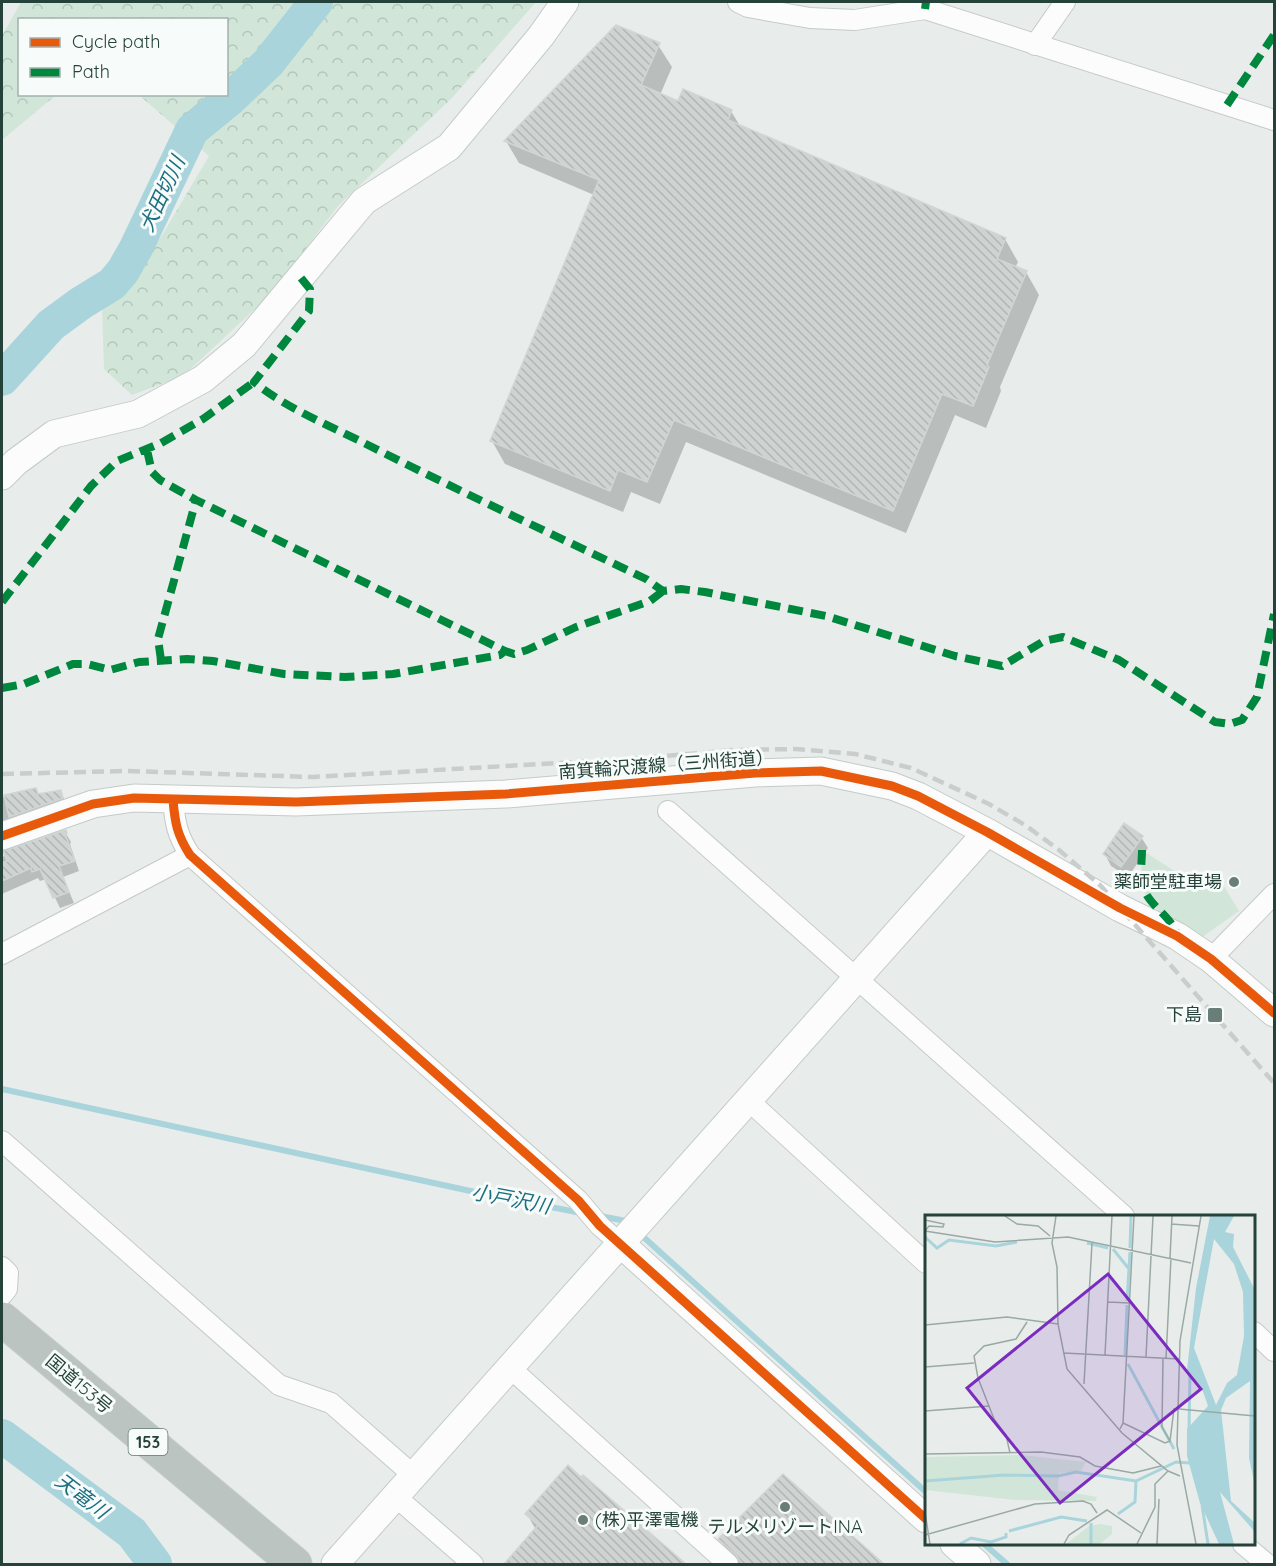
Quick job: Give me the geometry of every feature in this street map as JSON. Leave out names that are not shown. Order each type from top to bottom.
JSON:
[{"type":"highway","name":"国道153号","points":[[2,1319],[295,1564]]},
{"type":"street","points":[[2,476],[16,462],[54,434],[138,414],[212,373],[244,345],[364,201],[449,147],[541,36],[565,2]]},
{"type":"street","points":[[738,2],[748,7],[810,18],[855,20],[925,9],[1275,120]]},
{"type":"street","points":[[1035,45],[1065,2]]},
{"type":"street","name":"南箕輪沢渡線（三州街道）","points":[[2,836],[93,804],[134,798],[296,802],[506,794],[755,773],[821,771],[863,778],[892,786],[918,796],[987,832],[1120,908],[1177,936],[1211,959],[1275,1013]]},
{"type":"street","points":[[173,800],[175,825],[179,839],[190,855],[578,1200],[600,1226],[630,1234],[925,1517]]},
{"type":"street","points":[[668,810],[1123,1215]]},
{"type":"street","points":[[335,1564],[987,832]]},
{"type":"street","points":[[2,954],[190,855]]},
{"type":"street","points":[[1211,959],[1275,894]]},
{"type":"street","points":[[748,1100],[925,1261]]},
{"type":"street","points":[[2,1140],[279,1385],[332,1403],[413,1475]]},
{"type":"street","points":[[2,1267],[8,1273],[7,1289],[2,1294]]},
{"type":"street","points":[[1255,1333],[1275,1351]]},
{"type":"street","points":[[510,1367],[728,1564]]},
{"type":"street","points":[[394,1496],[473,1564]]},
{"type":"street","points":[[1244,1545],[1267,1564]]},
{"type":"green space","points":[[21,2],[536,2],[452,98],[338,206],[270,295],[183,376],[132,395],[104,369],[102,309],[161,237],[209,156],[140,96],[228,96],[228,18],[18,18],[18,96],[55,96],[2,140],[2,36]]},
{"type":"green space","points":[[1142,850],[1193,883],[1217,875],[1239,911],[1201,938],[1174,923],[1157,909],[1145,892],[1142,882]]},
{"type":"building","points":[[616,25],[660,43],[641,85],[678,101],[683,89],[732,110],[728,120],[1006,238],[997,259],[1027,271],[987,365],[989,367],[973,406],[942,394],[893,511],[674,420],[647,482],[618,470],[610,491],[490,441],[599,180],[504,141]]},
{"type":"building","points":[[36,788],[38,794],[61,790],[63,798],[9,817],[4,795]]},
{"type":"building","points":[[1124,823],[1143,836],[1121,867],[1103,854]]},
{"type":"building","points":[[66,830],[65,834],[75,861],[59,866],[69,892],[53,898],[40,869],[32,872],[31,868],[2,881],[2,863],[7,861],[3,851]]},
{"type":"building","name":"(株)平澤電機","points":[[568,1465],[581,1477],[583,1475],[686,1564],[504,1564],[538,1525],[525,1514]]},
{"type":"building","name":"テルメリゾートINA","points":[[783,1474],[884,1564],[743,1564],[718,1539]]},
{"type":"waterway","name":"犬田切川","points":[[2,379],[51,325],[112,284],[123,271],[192,130],[268,63],[316,2]]},
{"type":"waterway","name":"小戸沢川","points":[[2,1089],[581,1213]]},
{"type":"waterway","name":"小戸沢川","points":[[600,1216],[626,1221],[630,1225]]},
{"type":"waterway","name":"小戸沢川","points":[[639,1233],[925,1491]]},
{"type":"waterway","name":"天竜川","points":[[2,1436],[132,1533],[155,1564]]},
{"type":"waterway","name":"小戸沢川","points":[[985,1545],[1007,1564]]},
{"type":"railway","points":[[2,774],[127,771],[313,777],[629,759],[734,750],[796,749],[855,754],[911,768],[989,804],[1025,825],[1059,850],[1101,886],[1274,1083]]},
{"type":"marked path","points":[[925,9],[926,2]]},
{"type":"marked path","points":[[1227,105],[1274,35]]},
{"type":"marked path","points":[[301,278],[310,289],[309,311],[254,382],[281,401],[311,417],[646,579],[663,591],[681,589],[705,592],[826,616],[955,656],[1002,666],[1044,641],[1063,637],[1119,660],[1215,722],[1230,724],[1242,720],[1257,697],[1274,614]]},
{"type":"marked path","points":[[2,602],[91,486],[117,461],[161,443],[203,419],[254,382]]},
{"type":"marked path","points":[[147,450],[152,472],[160,480],[196,500],[514,654],[576,627],[650,601],[663,591]]},
{"type":"marked path","points":[[161,660],[158,639],[196,500]]},
{"type":"marked path","points":[[2,688],[24,684],[73,664],[87,664],[110,670],[139,662],[187,659],[213,661],[284,674],[345,677],[393,674],[500,655],[505,651]]},
{"type":"marked path","points":[[1142,850],[1141,875],[1144,889],[1151,901],[1171,923],[1177,936]]},
{"type":"cycle path","points":[[2,836],[93,804],[134,798],[296,802],[506,794],[755,773],[821,771],[892,786],[918,796],[987,832],[1120,908],[1177,936],[1211,959],[1274,1013]]},
{"type":"cycle path","points":[[173,800],[177,829],[190,855],[578,1200],[600,1226],[925,1518]]},
{"type":"place","name":"薬師堂駐車場","points":[[1234,882]]},
{"type":"place","name":"下島","points":[[1215,1015]]},
{"type":"place","name":"テルメリゾートINA","points":[[785,1507]]},
{"type":"place","name":"(株)平澤電機","points":[[583,1520]]}]
